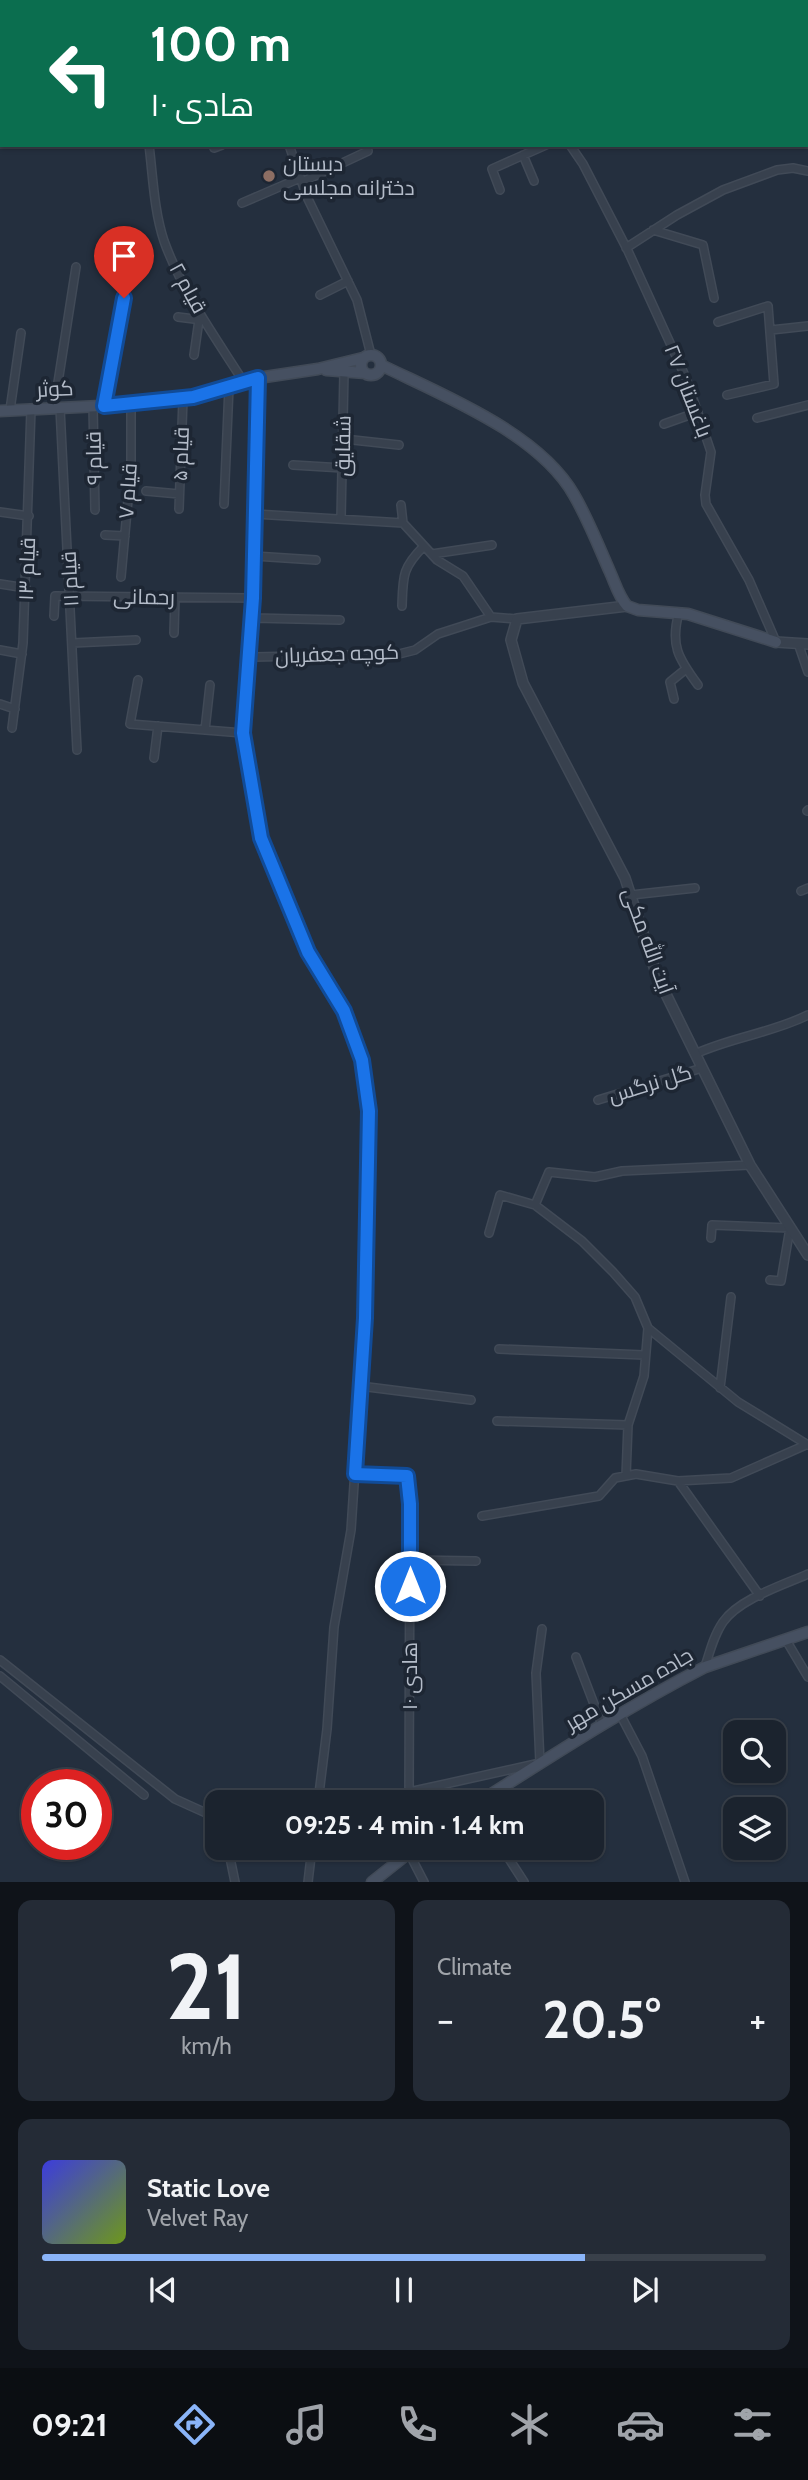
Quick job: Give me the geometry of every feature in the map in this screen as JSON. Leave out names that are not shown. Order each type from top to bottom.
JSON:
[{"type":"main road","points":[[367,356],[361,363],[369,374]]},
{"type":"main road","points":[[318,369],[367,356],[500,425],[559,473],[580,506],[627,606],[638,610],[679,612],[776,642]]},
{"type":"main road","points":[[369,374],[378,371],[381,365]]},
{"type":"main road","name":"کوثر","points":[[5,411],[131,405],[183,399],[243,381],[318,369]]},
{"type":"main road","points":[[318,369],[411,379]]},
{"type":"main road","name":"جاده مسکن مهر","points":[[498,1790],[620,1714],[705,1667],[808,1632]]},
{"type":"main road","points":[[372,1881],[399,1860]]},
{"type":"street","name":"قیام ۲","points":[[149,147],[164,240],[203,321],[243,381]]},
{"type":"street","points":[[290,147],[301,180],[357,300],[367,356]]},
{"type":"street","points":[[500,190],[492,169],[541,147]]},
{"type":"street","name":"باغستان ۲۷","points":[[571,147],[583,164],[626,248],[686,378],[711,452],[706,504],[748,580],[776,642]]},
{"type":"street","points":[[242,203],[368,151]]},
{"type":"street","points":[[523,155],[534,181]]},
{"type":"street","points":[[626,248],[706,198],[785,168],[808,171]]},
{"type":"street","points":[[653,230],[703,246],[714,298]]},
{"type":"street","name":"قیام ۱۱","points":[[76,267],[57,408],[71,596],[77,750]]},
{"type":"street","name":"قیام ۹","points":[[95,510],[99,406],[129,271]]},
{"type":"street","points":[[320,295],[348,281]]},
{"type":"street","points":[[718,321],[768,306],[774,384],[727,395]]},
{"type":"street","points":[[178,317],[203,321],[194,355]]},
{"type":"street","points":[[771,330],[808,327]]},
{"type":"street","points":[[5,411],[21,333]]},
{"type":"street","name":"شقایق","points":[[341,519],[344,372]]},
{"type":"street","points":[[258,378],[253,598],[243,733],[261,838],[308,952],[344,1011],[362,1060],[369,1111],[365,1318],[351,1530],[334,1627],[319,1790]]},
{"type":"street","points":[[224,504],[229,387]]},
{"type":"street","name":"قیام ۵","points":[[179,509],[183,399]]},
{"type":"street","name":"قیام ۷","points":[[121,577],[131,467],[131,405]]},
{"type":"street","points":[[757,418],[808,405]]},
{"type":"street","name":"قیام ۱۳","points":[[12,728],[22,654],[26,588],[31,409]]},
{"type":"street","points":[[664,425],[698,412]]},
{"type":"street","points":[[344,439],[399,445]]},
{"type":"street","points":[[293,465],[343,468]]},
{"type":"street","points":[[146,491],[179,494]]},
{"type":"street","points":[[401,505],[403,523],[436,560],[463,576],[491,617]]},
{"type":"street","points":[[0,512],[29,516]]},
{"type":"street","points":[[255,514],[403,523]]},
{"type":"street","points":[[105,535],[125,536]]},
{"type":"street","points":[[432,554],[492,545]]},
{"type":"street","points":[[402,606],[403,572],[424,546]]},
{"type":"street","points":[[254,556],[316,560]]},
{"type":"street","points":[[0,584],[26,588]]},
{"type":"street","points":[[54,616],[55,596],[71,596]]},
{"type":"street","name":"رحمانی","points":[[71,596],[253,598]]},
{"type":"street","points":[[174,633],[175,598]]},
{"type":"street","name":"کوچه جعفریان","points":[[249,657],[399,654],[415,650],[438,634],[491,617],[517,619],[627,606]]},
{"type":"street","points":[[679,612],[674,631],[677,654],[698,685]]},
{"type":"street","points":[[252,618],[340,620]]},
{"type":"street","name":"آیت الله مکی","points":[[517,619],[511,640],[523,683],[625,878],[657,976],[750,1165],[808,1255]]},
{"type":"street","points":[[73,643],[136,640]]},
{"type":"street","points":[[776,642],[803,644],[808,672]]},
{"type":"street","points":[[0,650],[22,654]]},
{"type":"street","points":[[674,699],[670,682],[686,669]]},
{"type":"street","points":[[138,680],[130,724],[243,733]]},
{"type":"street","points":[[205,730],[209,685]]},
{"type":"street","points":[[0,704],[15,709]]},
{"type":"street","points":[[154,758],[158,726]]},
{"type":"street","points":[[631,895],[695,888]]},
{"type":"street","points":[[695,1054],[719,1043],[782,1027],[808,1015]]},
{"type":"street","name":"گل نرگس","points":[[598,1100],[702,1068]]},
{"type":"street","points":[[535,1205],[550,1172],[595,1177],[622,1171],[750,1165]]},
{"type":"street","points":[[489,1233],[500,1195],[535,1205],[582,1241],[613,1272],[635,1297],[648,1328],[738,1402],[808,1444]]},
{"type":"street","points":[[711,1238],[712,1224],[790,1228],[781,1281],[770,1280]]},
{"type":"street","points":[[720,1388],[731,1297]]},
{"type":"street","points":[[626,1476],[628,1425],[644,1376],[648,1328]]},
{"type":"street","points":[[499,1349],[644,1355]]},
{"type":"street","points":[[360,1387],[471,1400]]},
{"type":"street","points":[[497,1421],[628,1425]]},
{"type":"street","points":[[482,1516],[599,1496],[615,1478],[636,1474],[678,1480],[731,1478],[808,1444]]},
{"type":"street","name":"هادی ۱۰","points":[[355,1474],[407,1476],[410,1560],[409,1790]]},
{"type":"street","points":[[678,1480],[760,1596]]},
{"type":"street","points":[[410,1560],[476,1561]]},
{"type":"street","points":[[705,1667],[715,1635],[725,1619],[739,1607],[808,1574]]},
{"type":"street","points":[[418,1790],[540,1763],[536,1673],[542,1629]]},
{"type":"street","points":[[786,1640],[808,1677]]},
{"type":"street","points":[[576,1657],[602,1725]]},
{"type":"street","points":[[0,1660],[175,1800],[205,1813]]},
{"type":"street","points":[[0,1676],[144,1795]]},
{"type":"street","points":[[620,1714],[642,1756],[685,1881]]},
{"type":"street","points":[[231,1860],[235,1881]]},
{"type":"street","points":[[308,1881],[311,1860]]},
{"type":"street","points":[[416,1860],[424,1881]]},
{"type":"street","points":[[510,1860],[524,1881]]},
{"type":"place","name":"دبستان دخترانه مجلسی","points":[[269,176]]},
{"type":"route","points":[[124,298],[104,406],[193,397],[258,378],[253,598],[243,733],[261,838],[308,952],[344,1011],[362,1060],[369,1111],[365,1318],[355,1474],[407,1476],[410,1504],[410,1586]]}]
